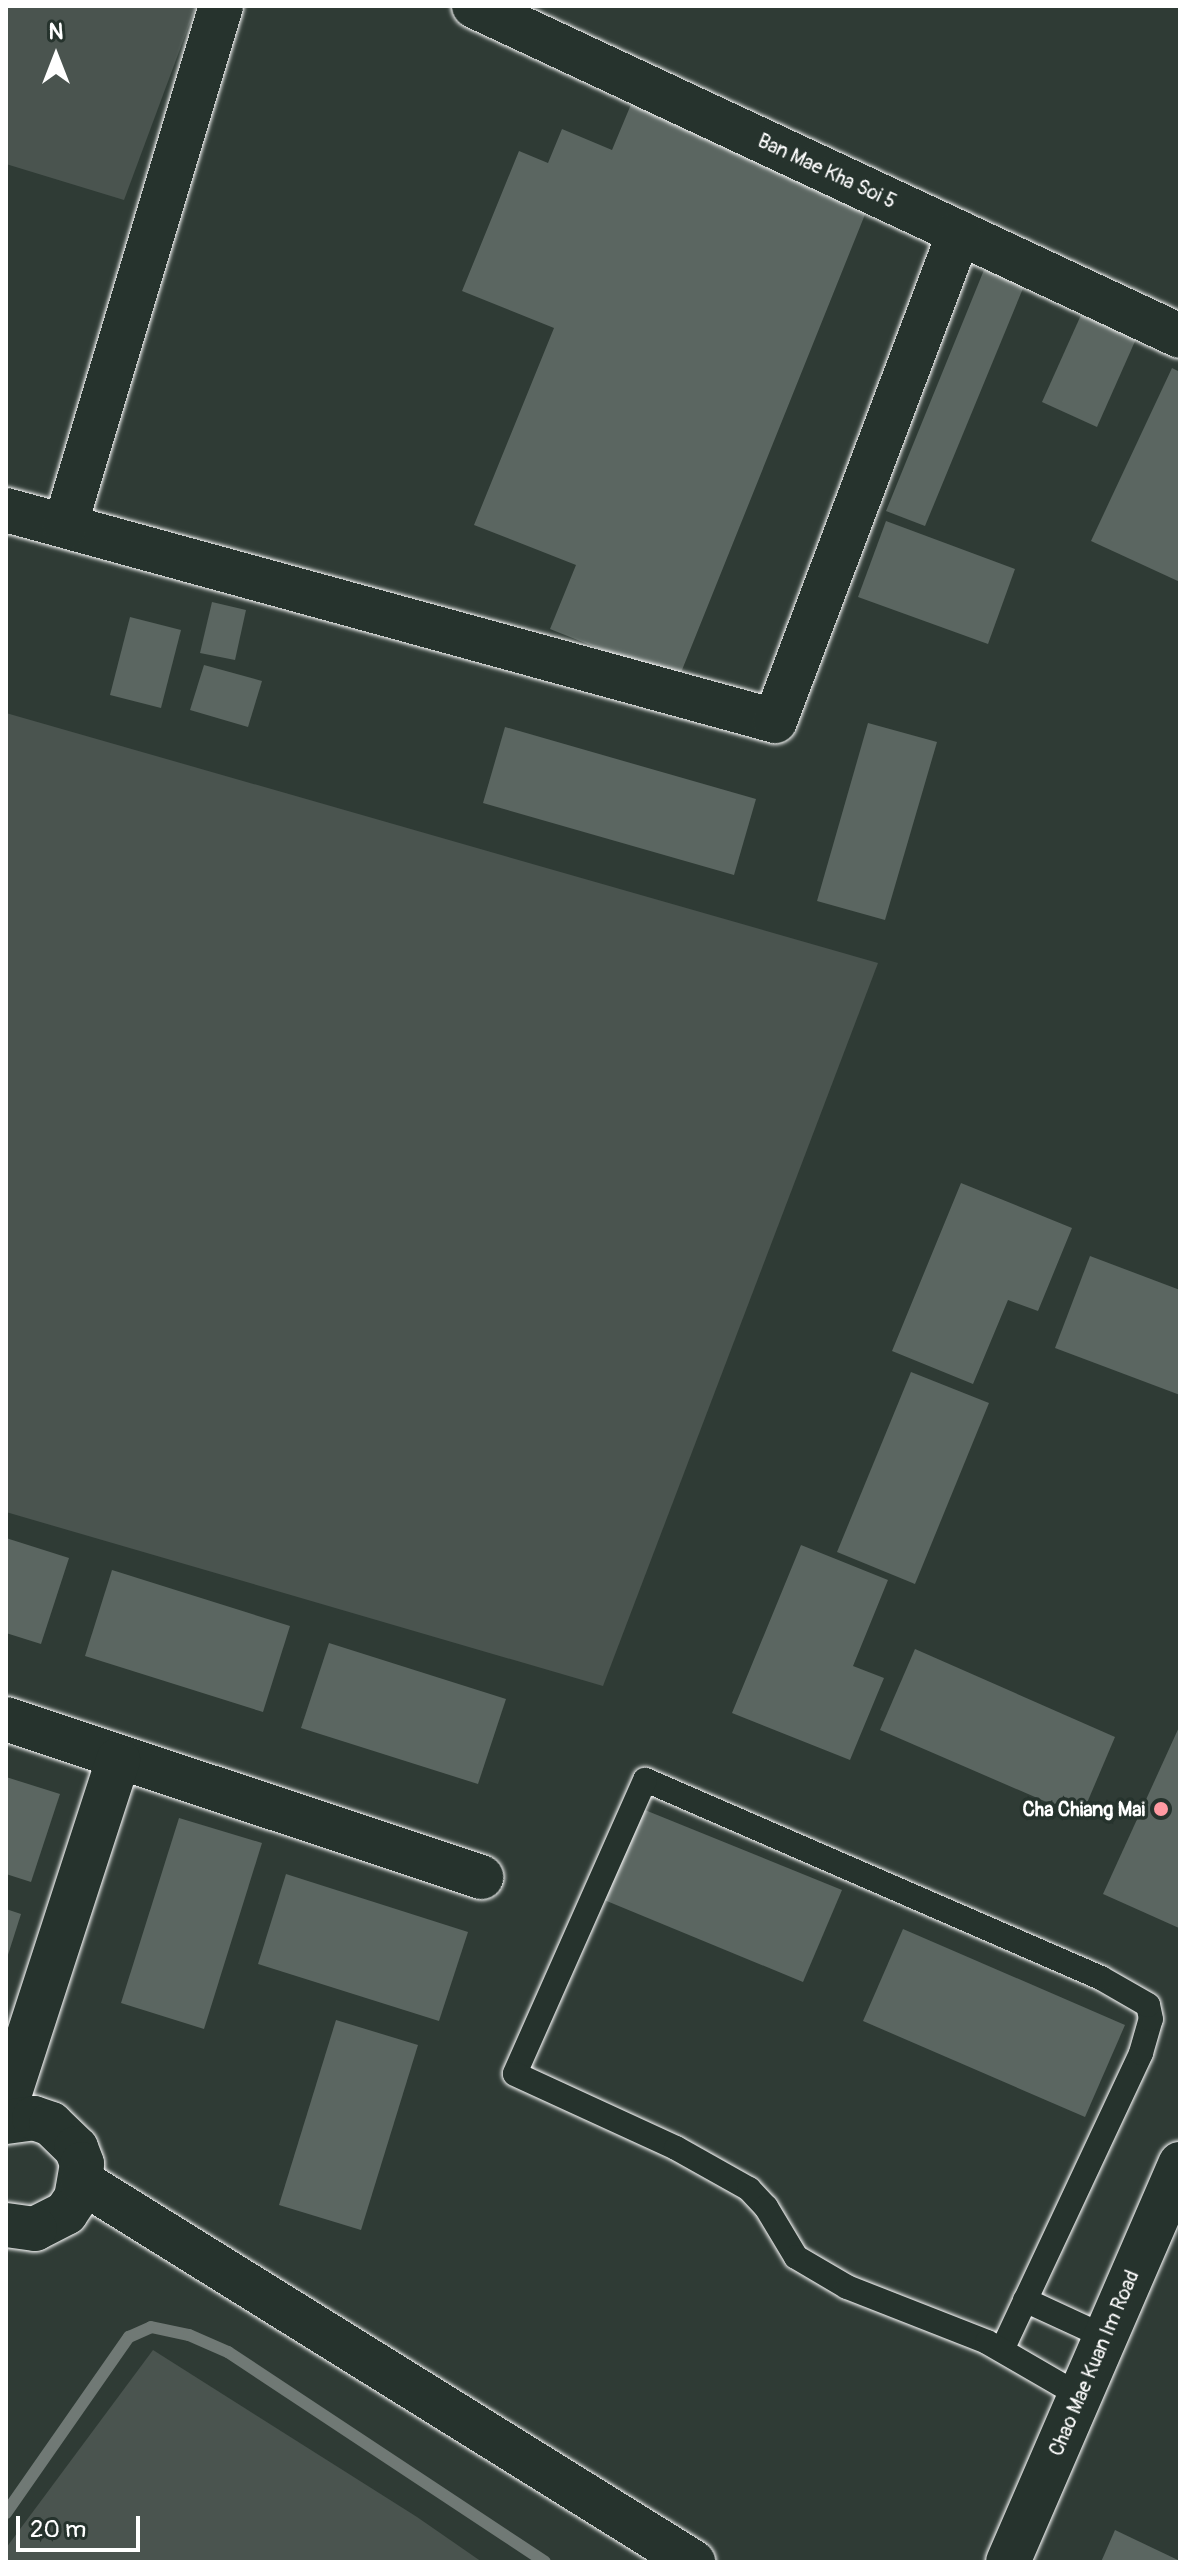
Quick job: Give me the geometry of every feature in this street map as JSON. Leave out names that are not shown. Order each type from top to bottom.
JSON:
[{"type":"street","points":[[65,526],[221,6]]},
{"type":"street","name":"Ban Mae Kha Soi 5","points":[[474,6],[1180,336]]},
{"type":"street","points":[[6,510],[775,721],[959,233]]},
{"type":"street","points":[[6,1719],[118,1760],[481,1877]]},
{"type":"street","points":[[6,2105],[118,1760]]},
{"type":"street","points":[[6,2122],[34,2118],[65,2134],[82,2164],[82,2182],[76,2198],[52,2224],[35,2229],[6,2225]]},
{"type":"street","name":"Chao Mae Kuan Im Road","points":[[1008,2562],[1180,2164]]},
{"type":"street","points":[[82,2182],[693,2562]]},
{"type":"lane","points":[[1002,2350],[1141,2053],[1151,2019],[1148,2005],[1101,1978],[645,1780],[515,2074],[676,2148],[749,2189],[766,2207],[796,2257],[847,2287],[1002,2350],[1080,2396]]},
{"type":"lane","points":[[1025,2300],[1105,2337]]},
{"type":"shaded area","points":[[6,6],[196,6],[124,200],[6,164]]},
{"type":"shaded area","points":[[6,713],[878,963],[603,1686],[6,1512]]},
{"type":"shaded area","points":[[153,2350],[417,2517],[482,2562],[6,2562],[6,2548]]},
{"type":"building","points":[[632,102],[872,197],[678,680],[550,629],[576,565],[474,525],[554,328],[462,291],[519,151],[548,163],[562,129],[612,150]]},
{"type":"building","points":[[986,265],[1026,281],[925,526],[886,511]]},
{"type":"building","points":[[1081,315],[1136,339],[1097,427],[1042,402]]},
{"type":"building","points":[[1172,368],[1180,372],[1180,582],[1091,541]]},
{"type":"building","points":[[886,521],[1015,569],[988,644],[858,597]]},
{"type":"building","points":[[212,602],[246,610],[235,660],[200,653]]},
{"type":"building","points":[[130,617],[181,630],[161,708],[110,695]]},
{"type":"building","points":[[204,665],[262,681],[248,727],[190,710]]},
{"type":"building","points":[[868,723],[937,742],[885,920],[817,901]]},
{"type":"building","points":[[505,727],[756,799],[734,875],[483,803]]},
{"type":"building","points":[[961,1183],[1072,1228],[1038,1311],[1008,1300],[973,1384],[892,1351]]},
{"type":"building","points":[[1090,1256],[1180,1290],[1180,1395],[1055,1348]]},
{"type":"building","points":[[911,1372],[989,1403],[915,1584],[837,1552]]},
{"type":"building","points":[[6,1538],[69,1558],[41,1644],[6,1633]]},
{"type":"building","points":[[801,1545],[888,1580],[853,1666],[884,1678],[850,1760],[732,1713]]},
{"type":"building","points":[[112,1570],[290,1626],[263,1712],[85,1656]]},
{"type":"building","points":[[329,1643],[506,1699],[478,1784],[301,1728]]},
{"type":"building","points":[[915,1649],[1115,1737],[1081,1817],[880,1730]]},
{"type":"building","name":"Cha Chiang Mai","points":[[1180,1725],[1180,1926],[1179,1928],[1103,1894]]},
{"type":"building","points":[[6,1777],[60,1794],[31,1882],[6,1874]]},
{"type":"building","points":[[635,1806],[842,1890],[803,1982],[597,1897]]},
{"type":"building","points":[[179,1818],[262,1843],[204,2029],[121,2003]]},
{"type":"building","points":[[286,1874],[468,1932],[439,2021],[258,1964]]},
{"type":"building","points":[[6,1909],[21,1914],[7,1958],[6,1958]]},
{"type":"building","points":[[903,1929],[1125,2025],[1085,2117],[863,2021]]},
{"type":"building","points":[[336,2020],[418,2045],[361,2230],[279,2205]]},
{"type":"building","points":[[1115,2530],[1180,2561],[1180,2562],[1101,2562]]},
{"type":"waterway","points":[[6,2513],[129,2337],[151,2327],[189,2335],[228,2352],[545,2562]]},
{"type":"place","name":"Cha Chiang Mai","points":[[1161,1809]]}]
